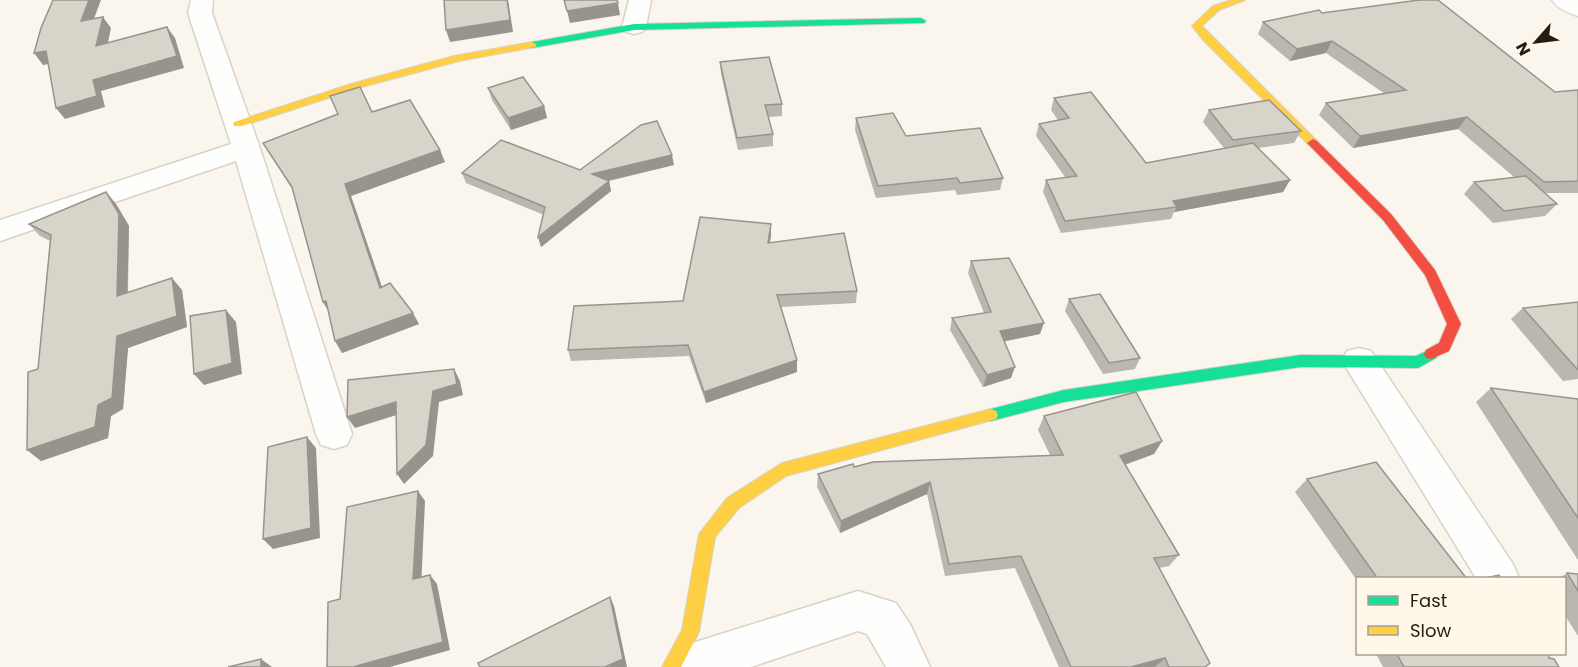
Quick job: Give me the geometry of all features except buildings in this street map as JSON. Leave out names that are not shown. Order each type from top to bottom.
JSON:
[{"type":"street","points":[[202,0],[200,13],[242,136],[334,434]]},
{"type":"street","points":[[634,27],[640,0]]},
{"type":"street","points":[[671,667],[690,632],[707,534],[733,503],[782,470],[1064,396],[1301,361],[1418,362],[1444,347],[1454,324],[1430,273],[1387,218],[1206,38],[1197,26],[1203,16],[1227,3],[1240,0]]},
{"type":"street","points":[[1563,0],[1578,9]]},
{"type":"street","points":[[0,231],[242,136],[358,85],[458,58],[634,27],[921,21]]},
{"type":"street","points":[[1359,361],[1498,577]]},
{"type":"street","points":[[686,667],[858,611],[881,618],[895,639],[908,667]]},
{"type":"traffic: fast","points":[[532,45],[634,27],[921,21]]},
{"type":"traffic: fast","points":[[991,415],[1064,396],[1301,361],[1418,362],[1431,354]]},
{"type":"traffic: slow","points":[[1240,0],[1216,8],[1197,26],[1206,38],[1313,143]]},
{"type":"traffic: slow","points":[[238,124],[358,85],[458,58],[532,45]]},
{"type":"traffic: slow","points":[[671,667],[690,632],[707,534],[733,503],[782,470],[991,415]]},
{"type":"traffic: jam","points":[[1313,143],[1387,217],[1430,273],[1454,324],[1444,347],[1431,354]]}]
